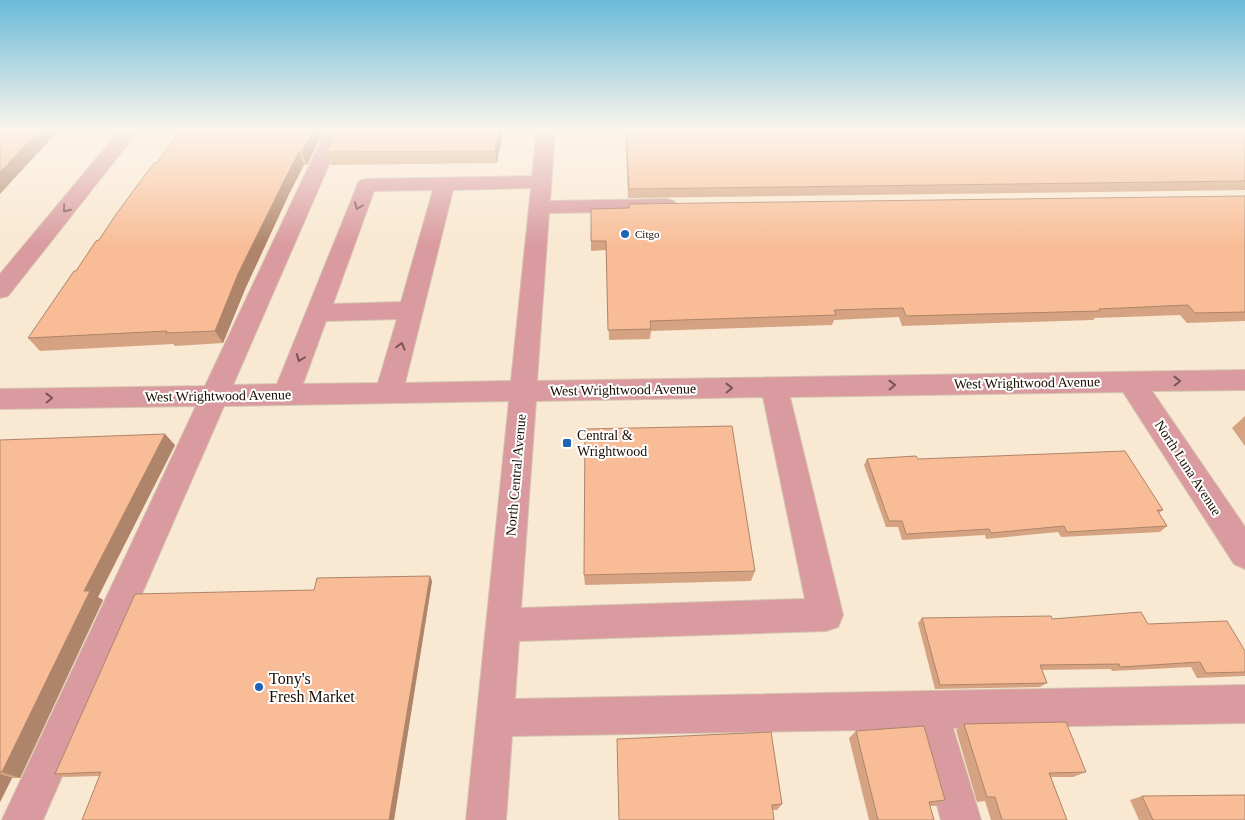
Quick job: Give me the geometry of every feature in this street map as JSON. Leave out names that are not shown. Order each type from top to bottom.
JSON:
[{"type":"street","points":[[0,290],[99,168]]},
{"type":"street","points":[[22,820],[318,168]]},
{"type":"street","name":"North Central Avenue","points":[[486,820],[542,168]]},
{"type":"street","points":[[286,395],[366,185],[541,182]]},
{"type":"street","points":[[389,393],[444,183]]},
{"type":"street","points":[[539,207],[688,205]]},
{"type":"street","points":[[317,313],[410,310]]},
{"type":"street","name":"West Wrightwood Avenue","points":[[0,399],[1245,380]]},
{"type":"street","name":"North Luna Avenue","points":[[1131,382],[1245,554]]},
{"type":"street","points":[[503,625],[826,616],[775,387]]},
{"type":"street","points":[[494,718],[1245,704]]},
{"type":"street","points":[[929,710],[961,820]]},
{"type":"building","points":[[150,168],[291,168],[238,274],[215,331],[166,333],[167,331],[28,338]]},
{"type":"building","points":[[628,168],[1245,168],[1245,181],[629,189]]},
{"type":"building","points":[[1245,196],[1245,312],[1195,313],[1188,305],[1099,309],[1100,311],[906,316],[903,308],[834,310],[836,315],[650,321],[651,329],[608,330],[606,241],[591,241],[591,209],[629,208],[629,204]]},
{"type":"building","points":[[732,426],[755,571],[584,575],[585,429]]},
{"type":"building","points":[[165,434],[84,591],[90,591],[2,772],[0,772],[0,440]]},
{"type":"building","points":[[1125,451],[1163,510],[1157,510],[1167,526],[1067,532],[1064,526],[991,533],[989,529],[906,534],[902,521],[889,521],[867,459],[916,456],[918,459]]},
{"type":"building","name":"Tony's Fresh Market","points":[[430,576],[389,820],[82,820],[101,772],[55,774],[135,594],[314,590],[317,578]]},
{"type":"building","points":[[1141,612],[1148,624],[1227,621],[1245,651],[1245,672],[1206,673],[1200,662],[1120,667],[1119,664],[1040,665],[1047,683],[940,685],[922,618],[1051,616],[1052,619]]},
{"type":"building","points":[[1066,722],[1086,772],[1049,773],[1067,820],[1002,820],[995,797],[987,797],[964,724]]},
{"type":"building","points":[[924,726],[945,800],[929,802],[934,820],[878,820],[856,731]]},
{"type":"building","points":[[771,732],[782,804],[772,805],[774,820],[619,820],[617,739]]},
{"type":"building","points":[[1245,795],[1245,820],[1153,820],[1142,796]]},
{"type":"place","name":"Citgo","points":[[625,234]]},
{"type":"place","name":"Central & Wrightwood","points":[[567,443]]},
{"type":"place","name":"Tony's Fresh Market","points":[[259,687]]}]
